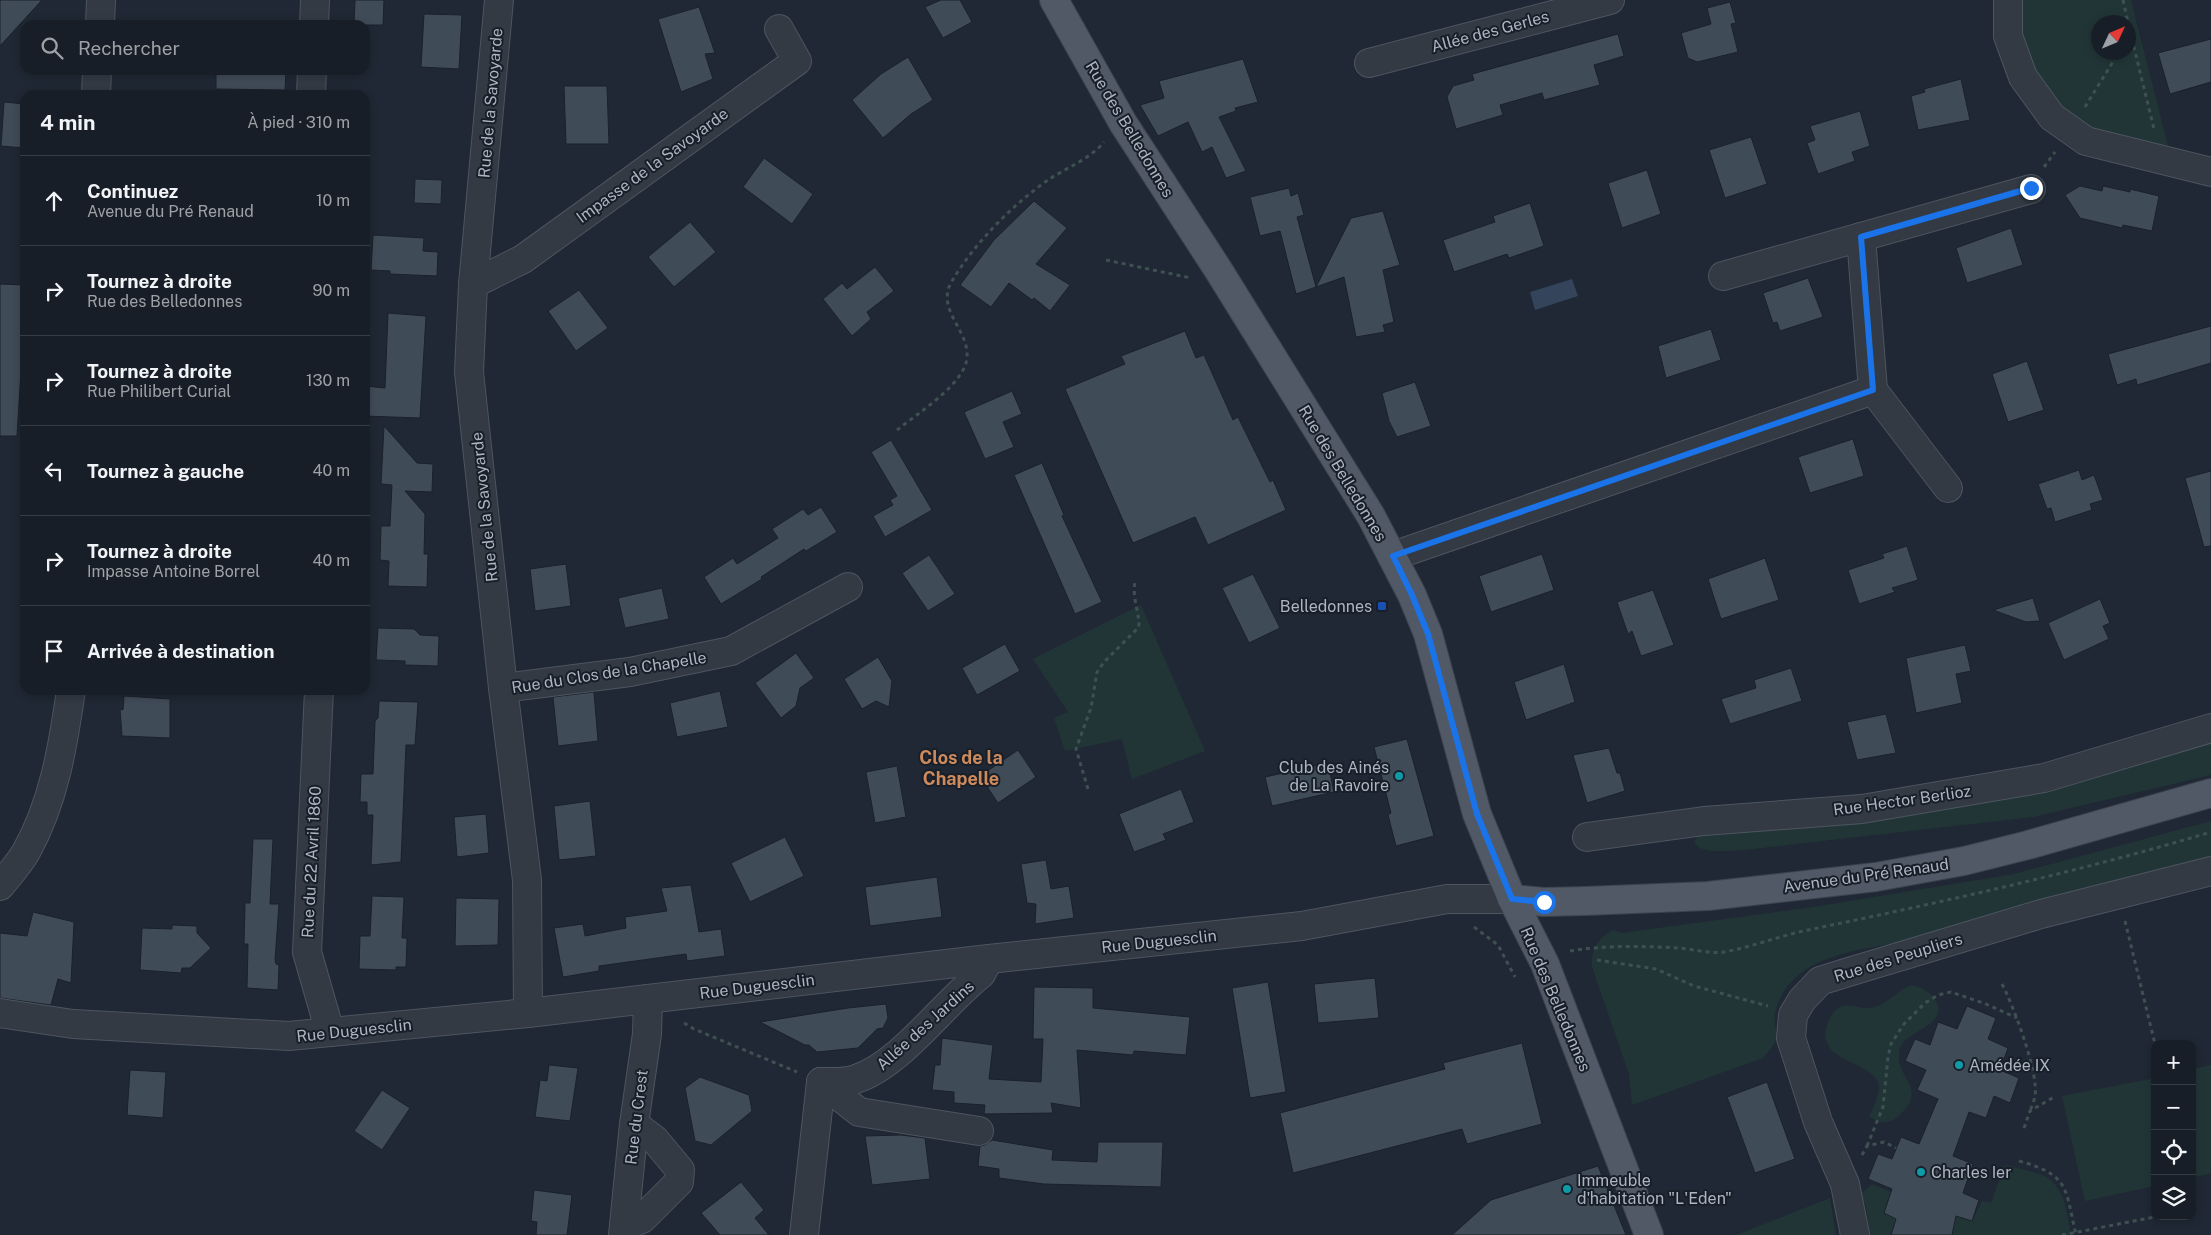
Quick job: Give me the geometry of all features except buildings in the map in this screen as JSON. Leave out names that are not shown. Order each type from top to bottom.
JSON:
[{"type":"main road","name":"Rue des Belledonnes","points":[[1054,0],[1124,123],[1371,516],[1412,595],[1428,634],[1477,814],[1512,899],[1541,956],[1618,1150],[1649,1235]]},
{"type":"main road","name":"Avenue du Pré Renaud","points":[[1512,899],[1544,902],[1708,896],[1876,877],[1964,861],[2028,845],[2211,793]]},
{"type":"street","points":[[100,20],[101,0]]},
{"type":"street","points":[[314,20],[315,0]]},
{"type":"street","name":"Rue de la Savoyarde","points":[[499,0],[473,284],[469,372],[503,688],[527,880],[528,1013]]},
{"type":"street","name":"Allée des Gerles","points":[[1369,62],[1610,0]]},
{"type":"street","points":[[2008,0],[2008,36],[2023,77],[2052,117],[2086,142],[2211,172]]},
{"type":"street","name":"Impasse de la Savoyarde","points":[[473,284],[523,259],[797,61],[778,29]]},
{"type":"street","points":[[96,90],[97,75]]},
{"type":"street","points":[[312,75],[312,90]]},
{"type":"street","points":[[1724,276],[2031,188]]},
{"type":"street","points":[[1861,237],[1873,390],[1948,488]]},
{"type":"street","points":[[1393,556],[1873,390]]},
{"type":"street","name":"Rue du Clos de la Chapelle","points":[[503,688],[630,672],[731,652],[848,587]]},
{"type":"street","points":[[0,886],[25,854],[46,810],[62,750],[70,695]]},
{"type":"street","name":"Rue du 22 Avril 1860","points":[[319,695],[307,952],[330,1032]]},
{"type":"street","name":"Rue Hector Berlioz","points":[[1587,837],[1704,821],[1862,809],[2044,778],[2211,728]]},
{"type":"street","name":"Rue des Peupliers","points":[[1855,1235],[1845,1184],[1818,1122],[1791,1038],[1794,1014],[1802,1000],[1820,981],[2107,896],[2211,871]]},
{"type":"street","name":"Rue Duguesclin","points":[[0,1013],[106,1027],[289,1036],[528,1013],[989,959],[1302,926],[1447,899],[1512,899]]},
{"type":"street","name":"Allée des Jardins","points":[[821,1082],[854,1080],[874,1071],[902,1050],[981,974],[989,959]]},
{"type":"street","name":"Rue du Crest","points":[[623,1231],[634,1124],[647,1034],[648,999]]},
{"type":"street","points":[[821,1082],[859,1112],[979,1131]]},
{"type":"street","points":[[804,1235],[821,1082]]},
{"type":"street","points":[[623,1231],[642,1219],[679,1182],[680,1170],[655,1140],[634,1124]]},
{"type":"path","points":[[2123,0],[2126,15]]},
{"type":"path","points":[[2136,54],[2156,136]]},
{"type":"path","points":[[2031,188],[2114,60]]},
{"type":"path","points":[[897,430],[937,399],[958,378],[965,366],[968,353],[960,331],[947,308],[946,300],[952,281],[986,238],[1018,204],[1056,174],[1097,150],[1116,127],[1124,123]]},
{"type":"path","points":[[1106,260],[1192,278]]},
{"type":"path","points":[[1088,788],[1076,748],[1091,708],[1097,672],[1104,662],[1139,627],[1139,617],[1133,596],[1135,581]]},
{"type":"path","points":[[1512,970],[1541,956],[1600,946],[1658,947],[1721,952],[1746,948],[1789,934],[2123,859],[2211,832]]},
{"type":"path","points":[[2125,921],[2154,1040]]},
{"type":"path","points":[[1470,924],[1498,945],[1515,977]]},
{"type":"path","points":[[1597,960],[1656,969],[1694,986],[1794,1014]]},
{"type":"path","points":[[2002,984],[2017,1018],[2036,1095],[2024,1128]]},
{"type":"path","points":[[1845,1184],[1867,1146],[1883,1107],[1888,1057],[1892,1044],[1904,1024],[1925,1003],[1938,995],[1951,992],[2017,1018]]},
{"type":"path","points":[[648,999],[694,1029],[821,1082]]},
{"type":"path","points":[[2030,1111],[2054,1097]]},
{"type":"path","points":[[1867,1146],[1884,1142],[1896,1148]]},
{"type":"path","points":[[2018,1161],[2041,1168],[2056,1176],[2063,1185],[2076,1234]]},
{"type":"path","points":[[2062,1235],[2076,1234],[2151,1218]]},
{"type":"shaded area","points":[[2022,0],[2131,0],[2135,15],[2091,15],[2091,60],[2136,60],[2136,20],[2169,150],[2102,136],[2062,108],[2045,86],[2032,64],[2021,37]]},
{"type":"shaded area","points":[[1141,605],[1205,751],[1132,779],[1122,739],[1065,751],[1054,718],[1068,712],[1033,659]]},
{"type":"shaded area","points":[[2211,738],[2211,775],[2033,817],[1744,850],[1710,851],[1703,849],[1694,842],[1698,836],[1708,831],[1767,831],[1967,806],[2076,782]]},
{"type":"shaded area","points":[[2211,821],[2211,860],[1901,942],[1844,953],[1826,959],[1794,979],[1783,994],[1775,1013],[1775,1041],[1763,1058],[1632,1105],[1629,1074],[1592,967],[1596,945],[1613,930],[1622,933],[1813,907],[2014,874]]},
{"type":"shaded area","points":[[1911,985],[1929,993],[1936,1001],[1938,1010],[1936,1017],[1931,1023],[1908,1038],[1902,1044],[1899,1052],[1902,1070],[1912,1091],[1907,1107],[1894,1120],[1880,1121],[1869,1117],[1879,1089],[1877,1080],[1871,1073],[1835,1053],[1828,1046],[1825,1037],[1827,1025],[1834,1012],[1841,1007],[1871,1008],[1887,1001]]},
{"type":"shaded area","points":[[2211,1065],[2211,1173],[2196,1177],[2196,1085],[2196,1068]]},
{"type":"shaded area","points":[[2151,1079],[2151,1187],[2085,1201],[2062,1096]]},
{"type":"shaded area","points":[[2005,1165],[2042,1175],[2056,1185],[2064,1200],[2071,1235],[1952,1235],[1956,1216],[1972,1221],[1982,1201],[1991,1203]]},
{"type":"shaded area","points":[[1872,1184],[1891,1192],[1884,1213],[1896,1219],[1892,1231],[1900,1235],[1870,1235],[1866,1206],[1861,1194]]},
{"type":"shaded area","points":[[1830,1198],[1836,1235],[1736,1235]]},
{"type":"water","points":[[1572,279],[1578,296],[1535,310],[1530,292]]},
{"type":"place","name":"Belledonnes","points":[[1382,606]]},
{"type":"place","name":"Club des Ainés de La Ravoire","points":[[1399,776]]},
{"type":"place","name":"Amédée IX","points":[[1959,1065]]},
{"type":"place","name":"Charles Ier","points":[[1921,1172]]},
{"type":"place","name":"Immeuble d'habitation \"L'Eden\"","points":[[1567,1189]]},
{"type":"district","name":"Clos de la Chapelle","points":[[961,768]]},
{"type":"route","points":[[1544,902],[1512,899],[1477,814],[1428,634],[1393,556],[1873,390],[1861,237],[2031,188]]}]
